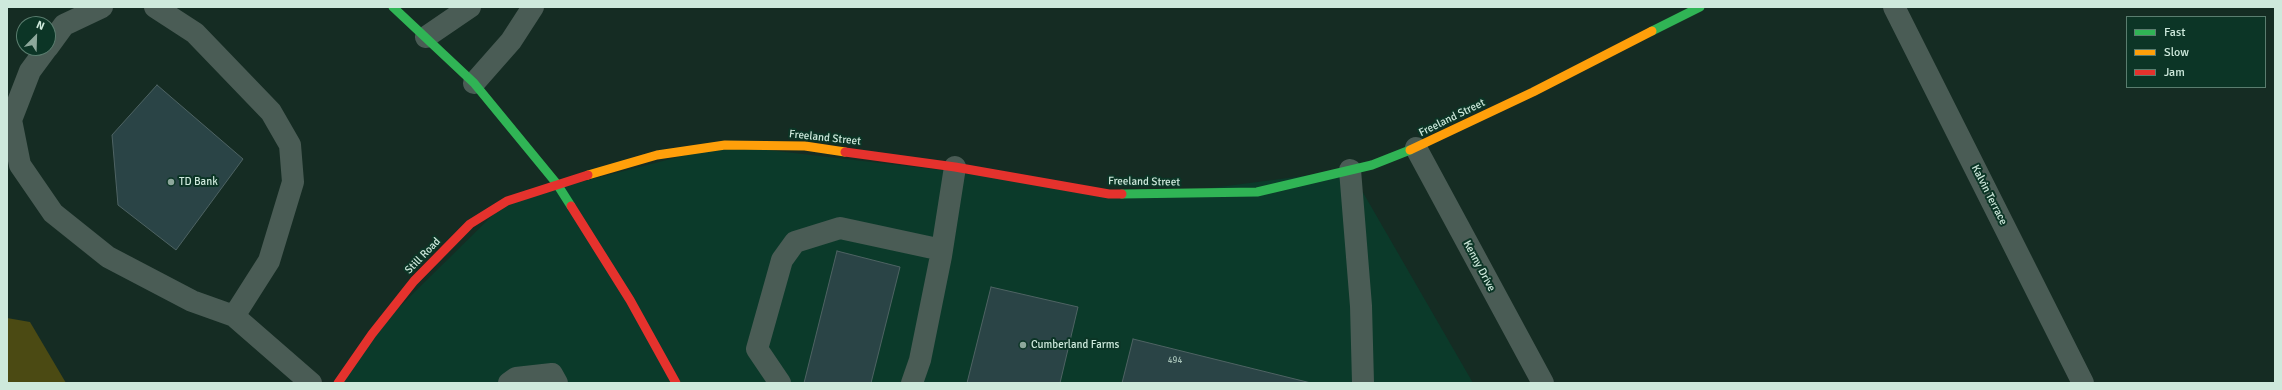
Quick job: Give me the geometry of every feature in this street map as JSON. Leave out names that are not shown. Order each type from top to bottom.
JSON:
[{"type":"main road","points":[[392,7],[474,83],[557,184],[630,300],[676,383]]},
{"type":"main road","name":"Freeland Street","points":[[557,184],[657,155],[725,145],[805,146],[956,167],[1109,194],[1157,195],[1257,192],[1372,165],[1416,148],[1533,92],[1700,7]]},
{"type":"main road","name":"Still Road","points":[[338,383],[372,334],[414,282],[470,224],[507,201],[557,184]]},
{"type":"street","points":[[56,36],[64,25],[102,7]]},
{"type":"street","points":[[155,7],[195,33],[271,112],[290,145],[293,182],[269,261],[234,316]]},
{"type":"street","points":[[426,38],[470,7]]},
{"type":"street","points":[[474,83],[510,40],[533,7]]},
{"type":"street","name":"Kalvin Terrace","points":[[1894,7],[2083,383]]},
{"type":"street","points":[[42,56],[30,71],[11,120],[20,165],[53,213],[108,257],[192,301],[234,316],[311,383]]},
{"type":"street","name":"Kenny Drive","points":[[1416,148],[1543,383]]},
{"type":"street","points":[[912,383],[920,360],[942,250],[956,167]]},
{"type":"street","points":[[1350,170],[1361,306],[1363,383]]},
{"type":"street","points":[[780,383],[757,349],[782,260],[795,242],[840,228],[942,250]]},
{"type":"street","points":[[509,383],[516,378],[552,374],[557,383]]},
{"type":"shaded area","points":[[725,145],[1157,195],[1350,170],[1473,383],[338,383],[372,334],[507,201]]},
{"type":"shaded area","points":[[7,318],[30,322],[66,383],[7,383]]},
{"type":"building","name":"TD Bank","points":[[157,85],[243,159],[176,250],[118,205],[112,135]]},
{"type":"building","points":[[837,251],[900,267],[871,383],[804,383]]},
{"type":"building","name":"Cumberland Farms","points":[[991,287],[1078,307],[1060,383],[967,383]]},
{"type":"building","points":[[1133,339],[1311,383],[1122,383]]},
{"type":"traffic: fast","points":[[393,7],[474,83],[557,184],[571,206]]},
{"type":"traffic: fast","points":[[1652,31],[1700,7]]},
{"type":"traffic: fast","points":[[1122,194],[1257,192],[1372,165],[1410,150]]},
{"type":"traffic: slow","points":[[1410,150],[1533,92],[1652,31]]},
{"type":"traffic: slow","points":[[588,175],[657,155],[725,145],[805,146],[845,152]]},
{"type":"traffic: jam","points":[[845,152],[955,167],[1109,194],[1122,194]]},
{"type":"traffic: jam","points":[[338,383],[372,334],[414,281],[470,224],[507,201],[588,175]]},
{"type":"traffic: jam","points":[[571,206],[630,300],[676,383]]},
{"type":"place","name":"TD Bank","points":[[171,182]]},
{"type":"place","name":"Cumberland Farms","points":[[1023,345]]}]
